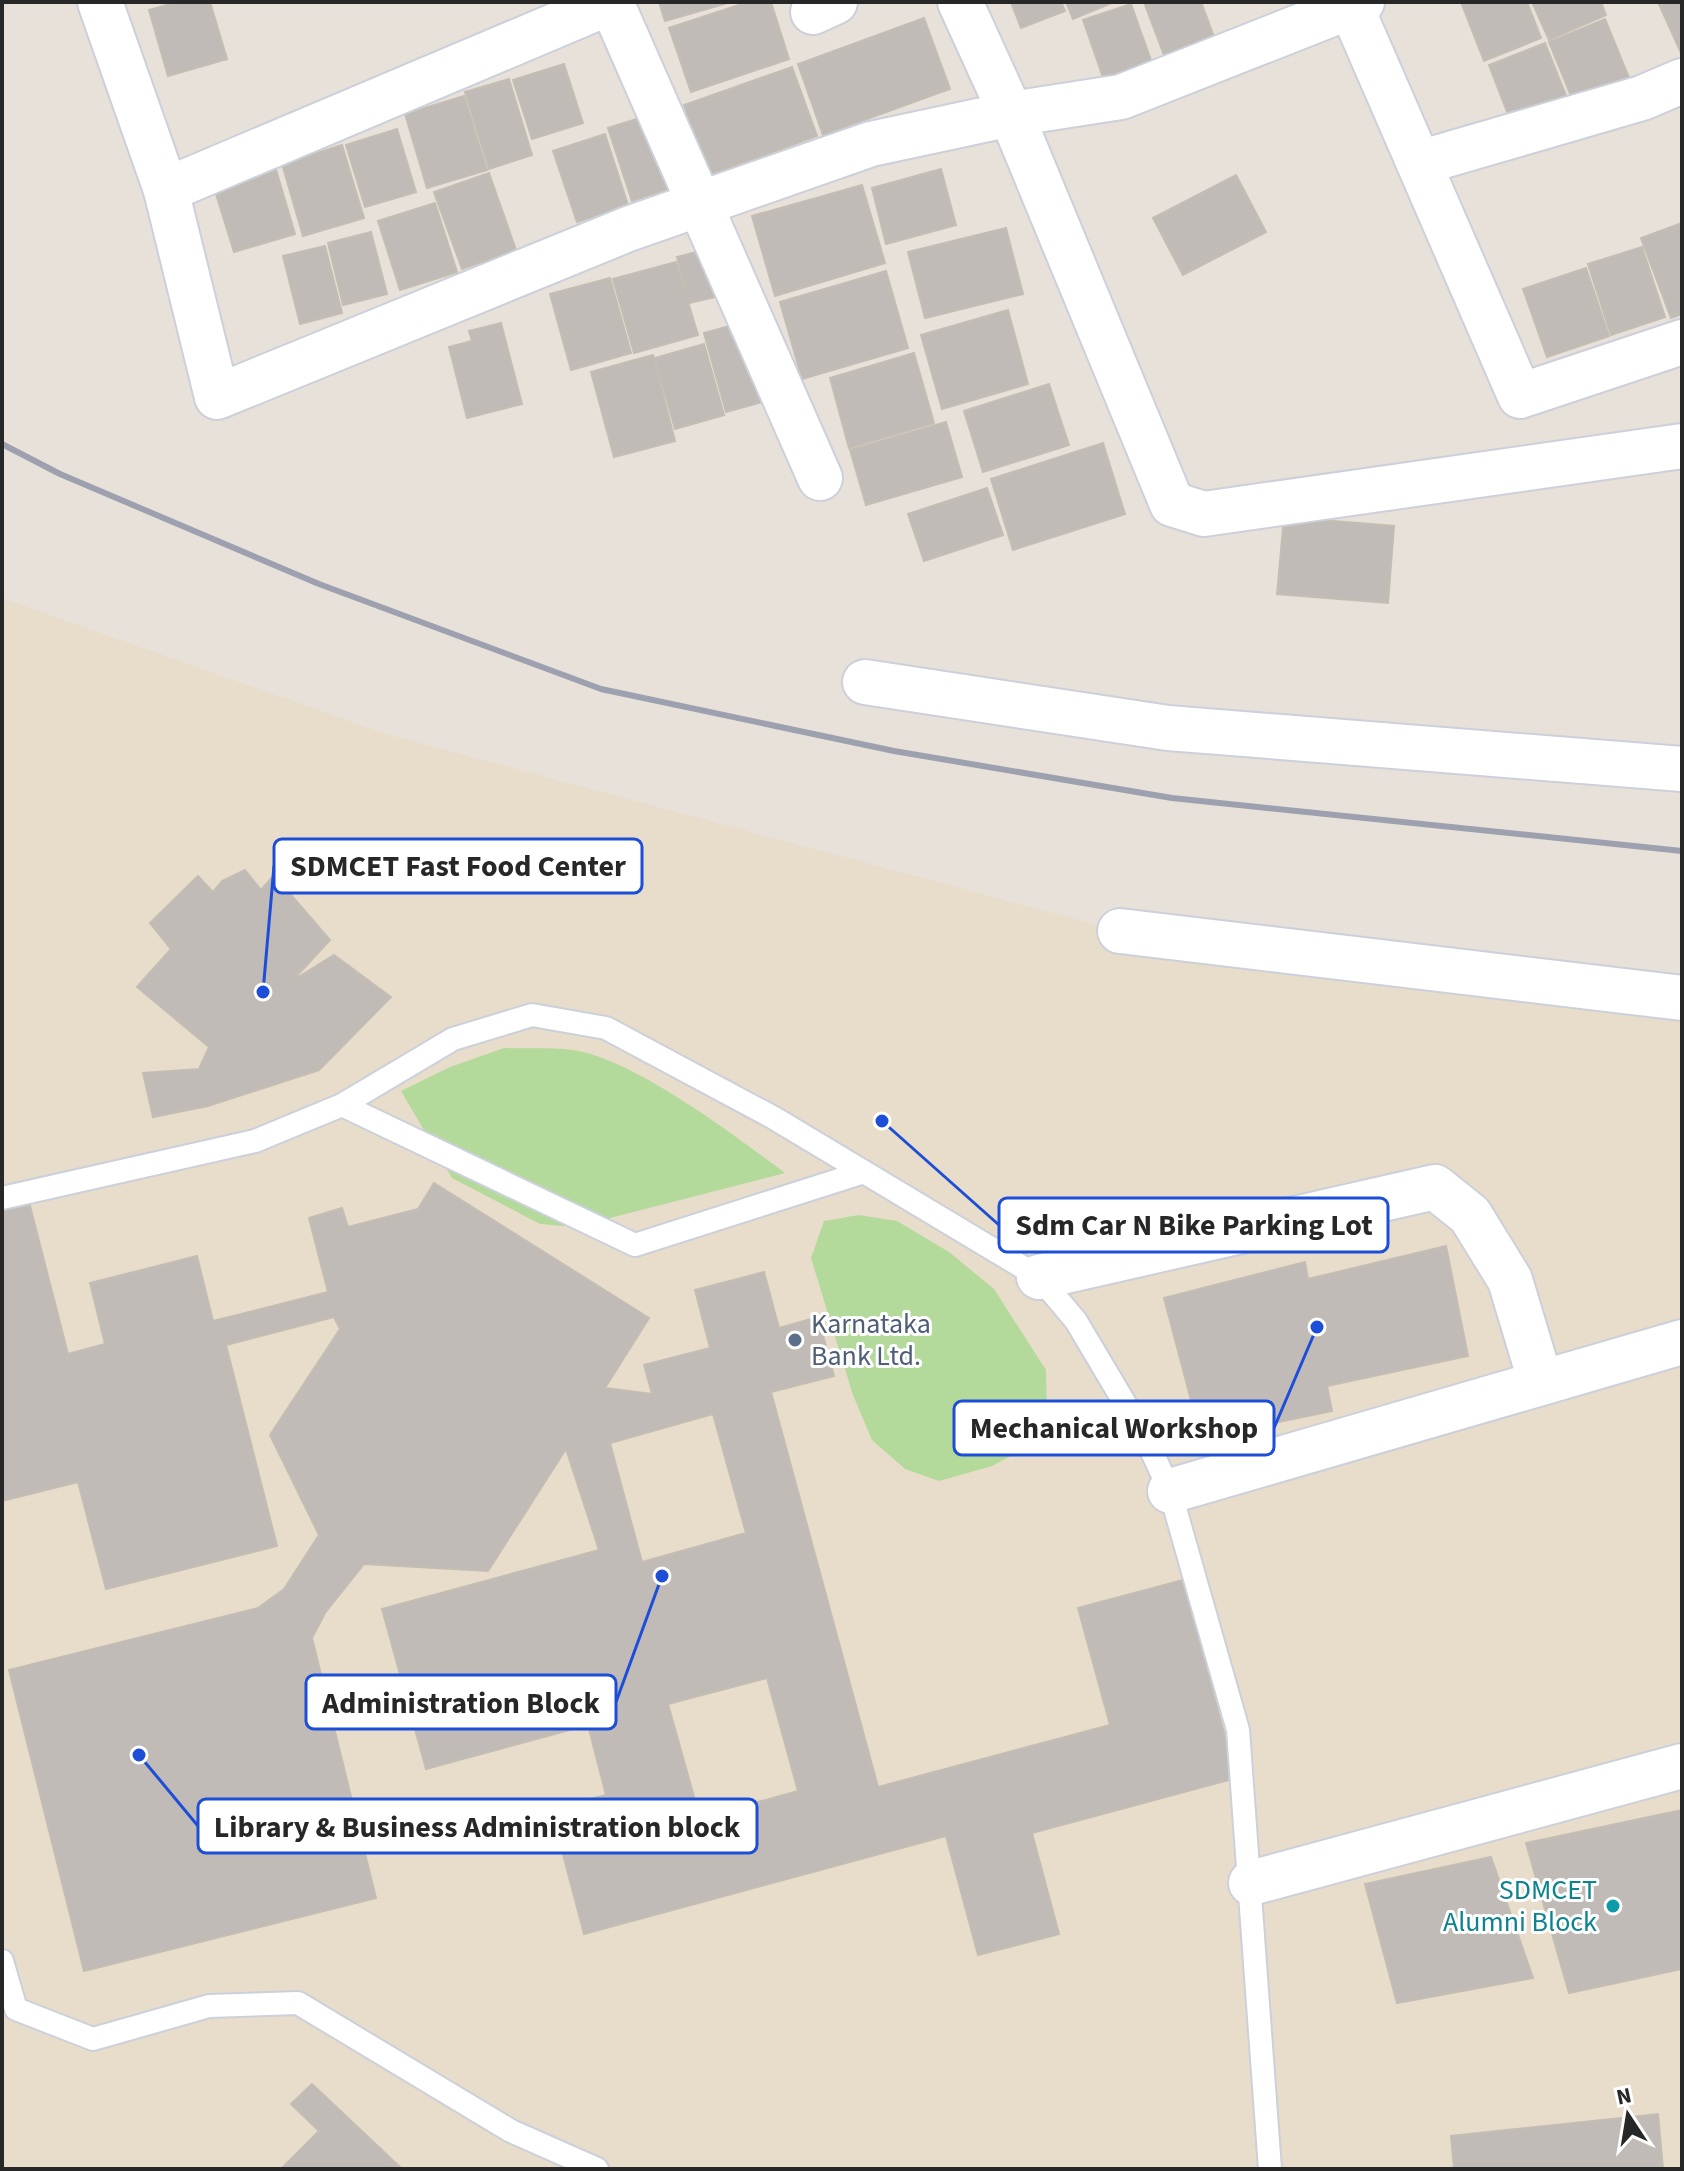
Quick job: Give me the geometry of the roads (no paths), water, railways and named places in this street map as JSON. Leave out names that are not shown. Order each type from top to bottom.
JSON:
[{"type":"street","points":[[100,2],[166,190],[217,397],[628,229],[871,144],[1011,114],[1121,97],[1356,5],[1419,163],[1520,396],[1682,342]]},
{"type":"street","points":[[166,190],[611,2],[820,478]]},
{"type":"street","points":[[960,2],[1011,114],[1172,504],[1204,514],[1682,446]]},
{"type":"street","points":[[1419,163],[1642,98],[1682,81]]},
{"type":"street","points":[[865,682],[1168,728],[1682,769]]},
{"type":"street","points":[[1120,931],[1682,998]]},
{"type":"street","points":[[1039,1277],[1435,1187],[1470,1215],[1510,1280],[1541,1383]]},
{"type":"street","points":[[1170,1491],[1682,1342]]},
{"type":"street","points":[[1251,1883],[1682,1766]]},
{"type":"lane","points":[[2,1198],[255,1141],[342,1105],[453,1039],[532,1015],[606,1028],[774,1118],[1039,1277],[1076,1321],[1146,1439],[1170,1491],[1238,1730],[1270,2169]]},
{"type":"lane","points":[[342,1105],[635,1245],[864,1172]]},
{"type":"lane","points":[[2,1961],[16,2009],[93,2039],[209,2006],[298,2003],[511,2131],[597,2169]]},
{"type":"railway","points":[[2,444],[60,474],[319,584],[601,689],[894,751],[1172,798],[1682,851]]},
{"type":"place","name":"SDMCET Fast Food Center","points":[[263,992]]},
{"type":"place","name":"Sdm Car N Bike Parking Lot","points":[[882,1121]]},
{"type":"place","name":"Mechanical Workshop","points":[[1317,1327]]},
{"type":"place","name":"Karnataka Bank Ltd.","points":[[795,1340]]},
{"type":"place","name":"Administration Block","points":[[662,1576]]},
{"type":"place","name":"Library & Business Administration block","points":[[139,1755]]},
{"type":"place","name":"SDMCET Alumni Block","points":[[1613,1906]]}]
